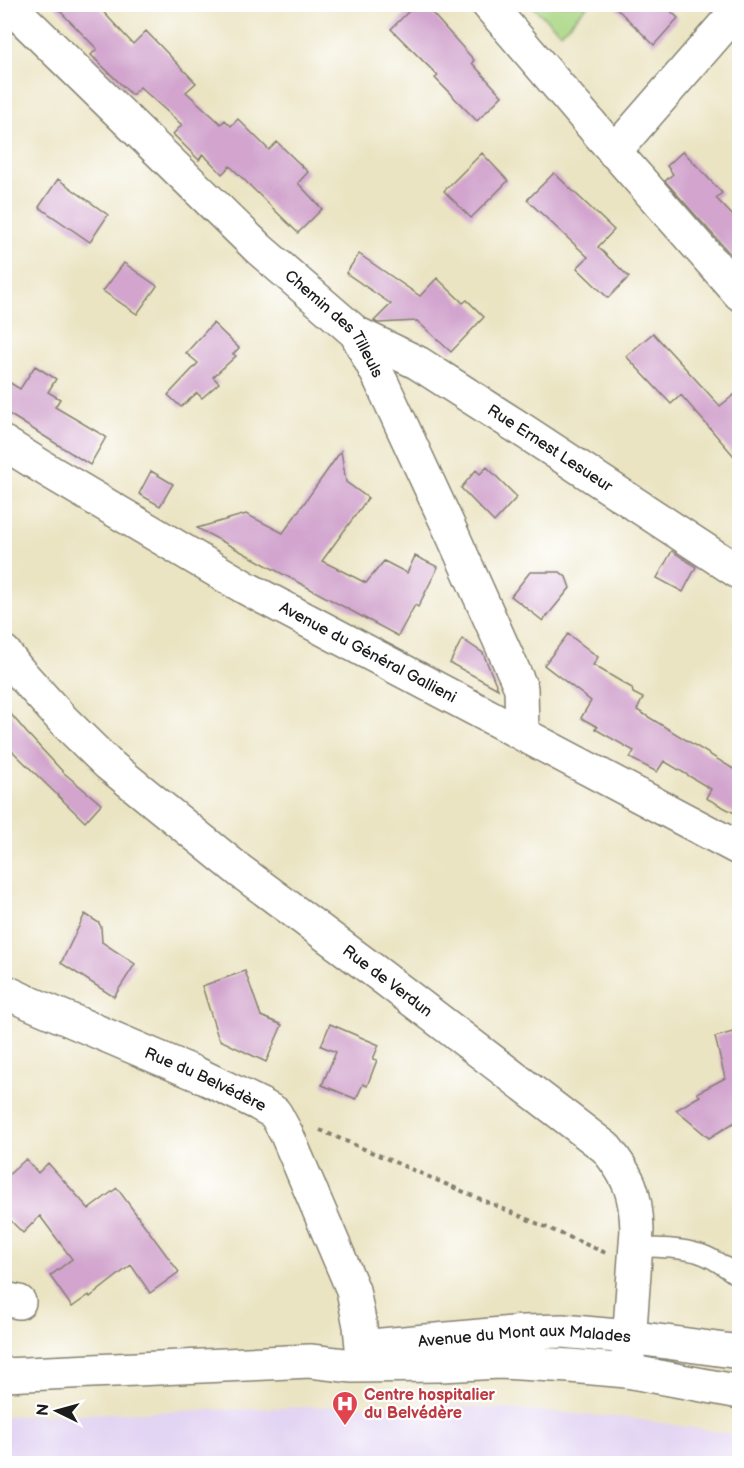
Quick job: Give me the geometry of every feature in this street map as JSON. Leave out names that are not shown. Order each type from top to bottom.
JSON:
[{"type":"street","name":"Chemin des Tilleuls","points":[[8,4],[259,249],[356,333],[381,381],[521,688],[522,733]]},
{"type":"street","points":[[488,4],[614,152],[740,294]]},
{"type":"street","points":[[614,152],[740,7]]},
{"type":"street","name":"Rue Ernest Lesueur","points":[[356,333],[418,363],[740,573]]},
{"type":"street","name":"Avenue du Général Gallieni","points":[[4,443],[246,588],[740,849]]},
{"type":"street","name":"Rue de Verdun","points":[[4,652],[63,720],[108,764],[240,871],[381,975],[606,1148],[622,1168],[634,1196],[637,1221],[627,1371]]},
{"type":"street","name":"Rue du Belvédère","points":[[4,991],[197,1074],[275,1113],[353,1290],[362,1347]]},
{"type":"street","name":"Avenue du Mont aux Malades","points":[[310,1361],[362,1347],[524,1332],[562,1331],[629,1337],[740,1352]]},
{"type":"street","name":"Avenue du Mont aux Malades","points":[[4,1375],[310,1361],[353,1366],[500,1362],[627,1371],[740,1392]]},
{"type":"lane","points":[[634,1256],[674,1249],[700,1253],[740,1278]]},
{"type":"path","points":[[314,1127],[634,1256]]},
{"type":"shaded area","name":"Centre hospitalier du Belvédère","points":[[406,1404],[630,1418],[739,1435],[739,1463],[5,1463],[5,1416]]},
{"type":"green space","points":[[531,5],[588,5],[561,33]]},
{"type":"building","points":[[53,4],[96,4],[133,44],[146,31],[196,83],[186,92],[221,124],[225,120],[231,126],[238,119],[269,150],[277,142],[308,172],[298,183],[322,209],[298,233],[230,166],[222,174],[203,154],[199,160],[173,134],[182,125],[140,87],[132,95],[91,55],[97,49]]},
{"type":"building","points":[[416,4],[424,4],[474,60],[472,63],[502,96],[477,121],[435,78],[438,76],[391,29]]},
{"type":"building","points":[[612,4],[663,4],[678,18],[654,45]]},
{"type":"building","points":[[683,151],[722,193],[716,198],[740,223],[740,265],[665,181],[673,174],[667,166]]},
{"type":"building","points":[[482,153],[508,181],[471,218],[444,191]]},
{"type":"building","points":[[554,173],[614,230],[598,247],[629,277],[608,298],[577,268],[588,257],[527,200]]},
{"type":"building","points":[[58,179],[108,215],[90,242],[39,207]]},
{"type":"building","points":[[359,254],[420,296],[437,278],[463,303],[467,300],[484,317],[451,352],[417,321],[378,323],[374,321],[391,304],[346,273]]},
{"type":"building","points":[[124,263],[157,286],[137,314],[103,291]]},
{"type":"building","points":[[213,323],[239,348],[233,354],[236,356],[213,377],[219,383],[202,398],[197,393],[181,407],[168,395],[198,363],[186,353]]},
{"type":"building","points":[[653,333],[720,406],[740,390],[740,463],[681,395],[671,404],[626,356]]},
{"type":"building","points":[[35,366],[56,379],[48,392],[60,399],[55,407],[106,437],[90,465],[4,411],[4,379],[20,389]]},
{"type":"building","points":[[341,451],[346,482],[368,498],[322,561],[366,583],[384,561],[407,573],[415,556],[438,567],[418,607],[415,605],[398,636],[197,528],[246,514],[283,533]]},
{"type":"building","points":[[487,467],[517,497],[494,522],[461,488],[476,470],[480,474]]},
{"type":"building","points":[[151,471],[173,484],[160,506],[139,494]]},
{"type":"building","points":[[672,551],[696,567],[683,592],[657,578]]},
{"type":"building","points":[[530,572],[560,572],[566,577],[570,588],[543,621],[511,596]]},
{"type":"building","points":[[568,634],[598,657],[593,665],[632,688],[633,693],[643,698],[637,710],[740,773],[740,816],[706,798],[711,789],[664,761],[657,772],[630,758],[634,751],[595,729],[598,727],[581,718],[591,701],[544,665]]},
{"type":"building","points":[[462,639],[483,653],[498,689],[450,663]]},
{"type":"building","points":[[4,706],[64,773],[101,804],[85,822],[4,743]]},
{"type":"building","points":[[85,914],[99,923],[102,942],[135,964],[114,997],[61,963]]},
{"type":"building","points":[[245,971],[261,1016],[282,1025],[266,1062],[220,1040],[202,986]]},
{"type":"building","points":[[330,1024],[379,1045],[373,1059],[377,1060],[367,1086],[363,1084],[356,1099],[322,1085],[336,1052],[321,1046]]},
{"type":"building","points":[[740,1030],[740,1119],[709,1138],[676,1110],[700,1096],[697,1093],[725,1078],[715,1037]]},
{"type":"building","points":[[26,1159],[38,1173],[48,1163],[89,1209],[117,1188],[179,1272],[150,1293],[131,1265],[90,1297],[89,1295],[72,1307],[50,1276],[72,1259],[40,1216],[23,1233],[4,1214],[4,1179]]},
{"type":"place","name":"Centre hospitalier du Belvédère","points":[[345,1427]]}]
